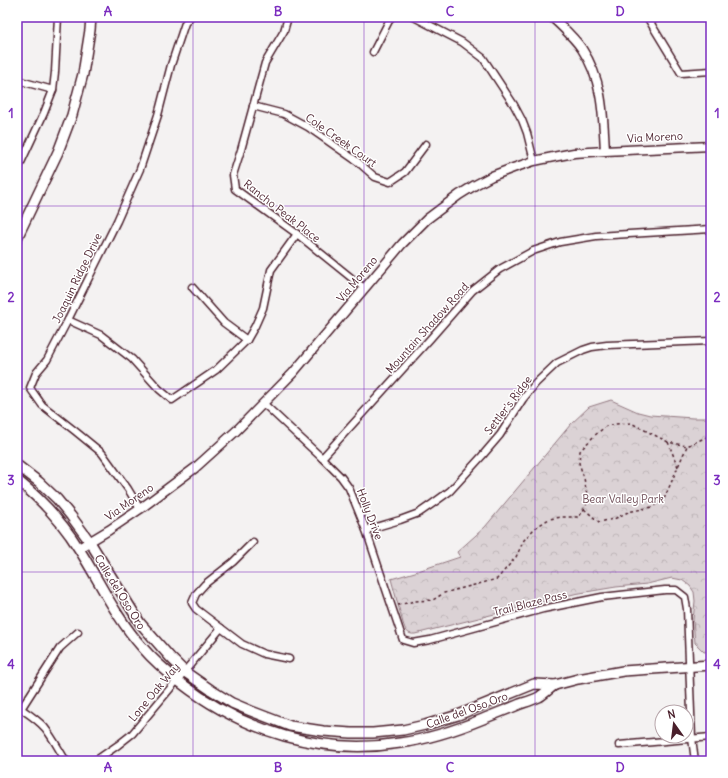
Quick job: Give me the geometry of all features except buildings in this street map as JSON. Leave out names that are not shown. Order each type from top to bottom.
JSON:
[{"type":"main road","points":[[17,238],[58,152],[72,115],[83,74],[91,17]]},
{"type":"main road","name":"Calle del Oso Oro","points":[[17,465],[39,482],[71,516],[90,542],[140,623],[185,672],[232,703],[251,712],[290,726],[336,732],[373,733],[402,730],[458,715],[534,684],[555,684],[616,672],[711,665]]},
{"type":"main road","name":"Calle del Oso Oro","points":[[17,480],[47,507],[79,548],[125,627],[153,660],[162,669],[196,695],[238,719],[260,728],[301,740],[334,745],[355,746],[399,744],[450,732],[540,696],[555,684]]},
{"type":"main road","points":[[334,745],[336,732]]},
{"type":"street","points":[[17,171],[53,90],[58,17]]},
{"type":"street","name":"Joaquin Ridge Drive","points":[[140,509],[128,489],[102,453],[42,405],[30,388],[36,373],[47,360],[68,320],[140,169],[158,115],[171,65],[185,23],[190,17]]},
{"type":"street","name":"Rancho Peak Place","points":[[288,17],[284,31],[265,63],[233,174],[235,189],[297,234],[364,288]]},
{"type":"street","points":[[373,52],[391,17]]},
{"type":"street","points":[[414,17],[462,42],[483,58],[522,120],[534,161]]},
{"type":"street","points":[[552,17],[582,48],[595,74],[601,98],[605,151]]},
{"type":"street","points":[[648,17],[681,73],[711,71]]},
{"type":"street","points":[[17,80],[53,90]]},
{"type":"street","name":"Cole Creek Court","points":[[253,106],[284,114],[308,127],[358,162],[375,177],[390,182],[405,172],[426,144]]},
{"type":"street","name":"Via Moreno","points":[[79,548],[140,509],[195,468],[236,431],[293,373],[402,244],[427,219],[459,195],[481,182],[513,168],[534,161],[574,153],[711,146]]},
{"type":"street","points":[[17,154],[24,155]]},
{"type":"street","name":"Mountain Shadow Road","points":[[322,458],[472,291],[500,269],[533,251],[560,242],[596,236],[711,229]]},
{"type":"street","points":[[68,320],[101,335],[132,359],[159,389],[172,400],[216,370],[247,340],[263,308],[271,270],[297,234]]},
{"type":"street","points":[[192,287],[224,323],[247,340]]},
{"type":"street","name":"Settler's Ridge","points":[[366,530],[419,513],[450,491],[500,434],[523,399],[536,383],[557,363],[575,353],[592,347],[607,345],[711,341]]},
{"type":"street","name":"Holly Drive","points":[[263,404],[322,458],[341,477],[349,488],[366,530],[403,640]]},
{"type":"street","points":[[253,542],[233,562],[205,584],[196,594],[192,603],[196,609],[242,644],[264,654],[288,659]]},
{"type":"street","name":"Trail Blaze Pass","points":[[403,640],[413,643],[430,640],[543,609],[602,597],[676,590],[685,597],[690,666]]},
{"type":"street","name":"Lone Oak Way","points":[[95,761],[132,734],[222,628]]},
{"type":"street","points":[[66,761],[44,728],[31,715],[19,708],[60,648],[78,632]]},
{"type":"street","points":[[690,666],[691,704]]},
{"type":"street","points":[[694,738],[711,737]]},
{"type":"street","points":[[619,745],[654,742]]},
{"type":"street","points":[[693,744],[694,761]]},
{"type":"path","points":[[392,606],[415,601],[433,600],[444,593],[496,579],[516,557],[524,540],[535,528],[549,519],[579,517],[588,501],[584,478],[579,464],[580,451],[606,426],[631,423],[668,442],[686,446],[711,435]]},
{"type":"path","points":[[706,437],[711,439]]},
{"type":"path","points":[[668,442],[678,467]]},
{"type":"path","points":[[584,509],[599,522],[614,519],[628,512],[652,507],[664,499],[686,446]]},
{"type":"green space","name":"Bear Valley Park","points":[[611,400],[638,412],[650,415],[711,418],[711,651],[704,652],[695,643],[693,620],[695,601],[694,592],[690,586],[682,580],[672,578],[647,584],[616,587],[574,594],[415,634],[408,633],[403,623],[391,579],[460,557],[457,552],[485,527],[571,424],[589,407]]}]
